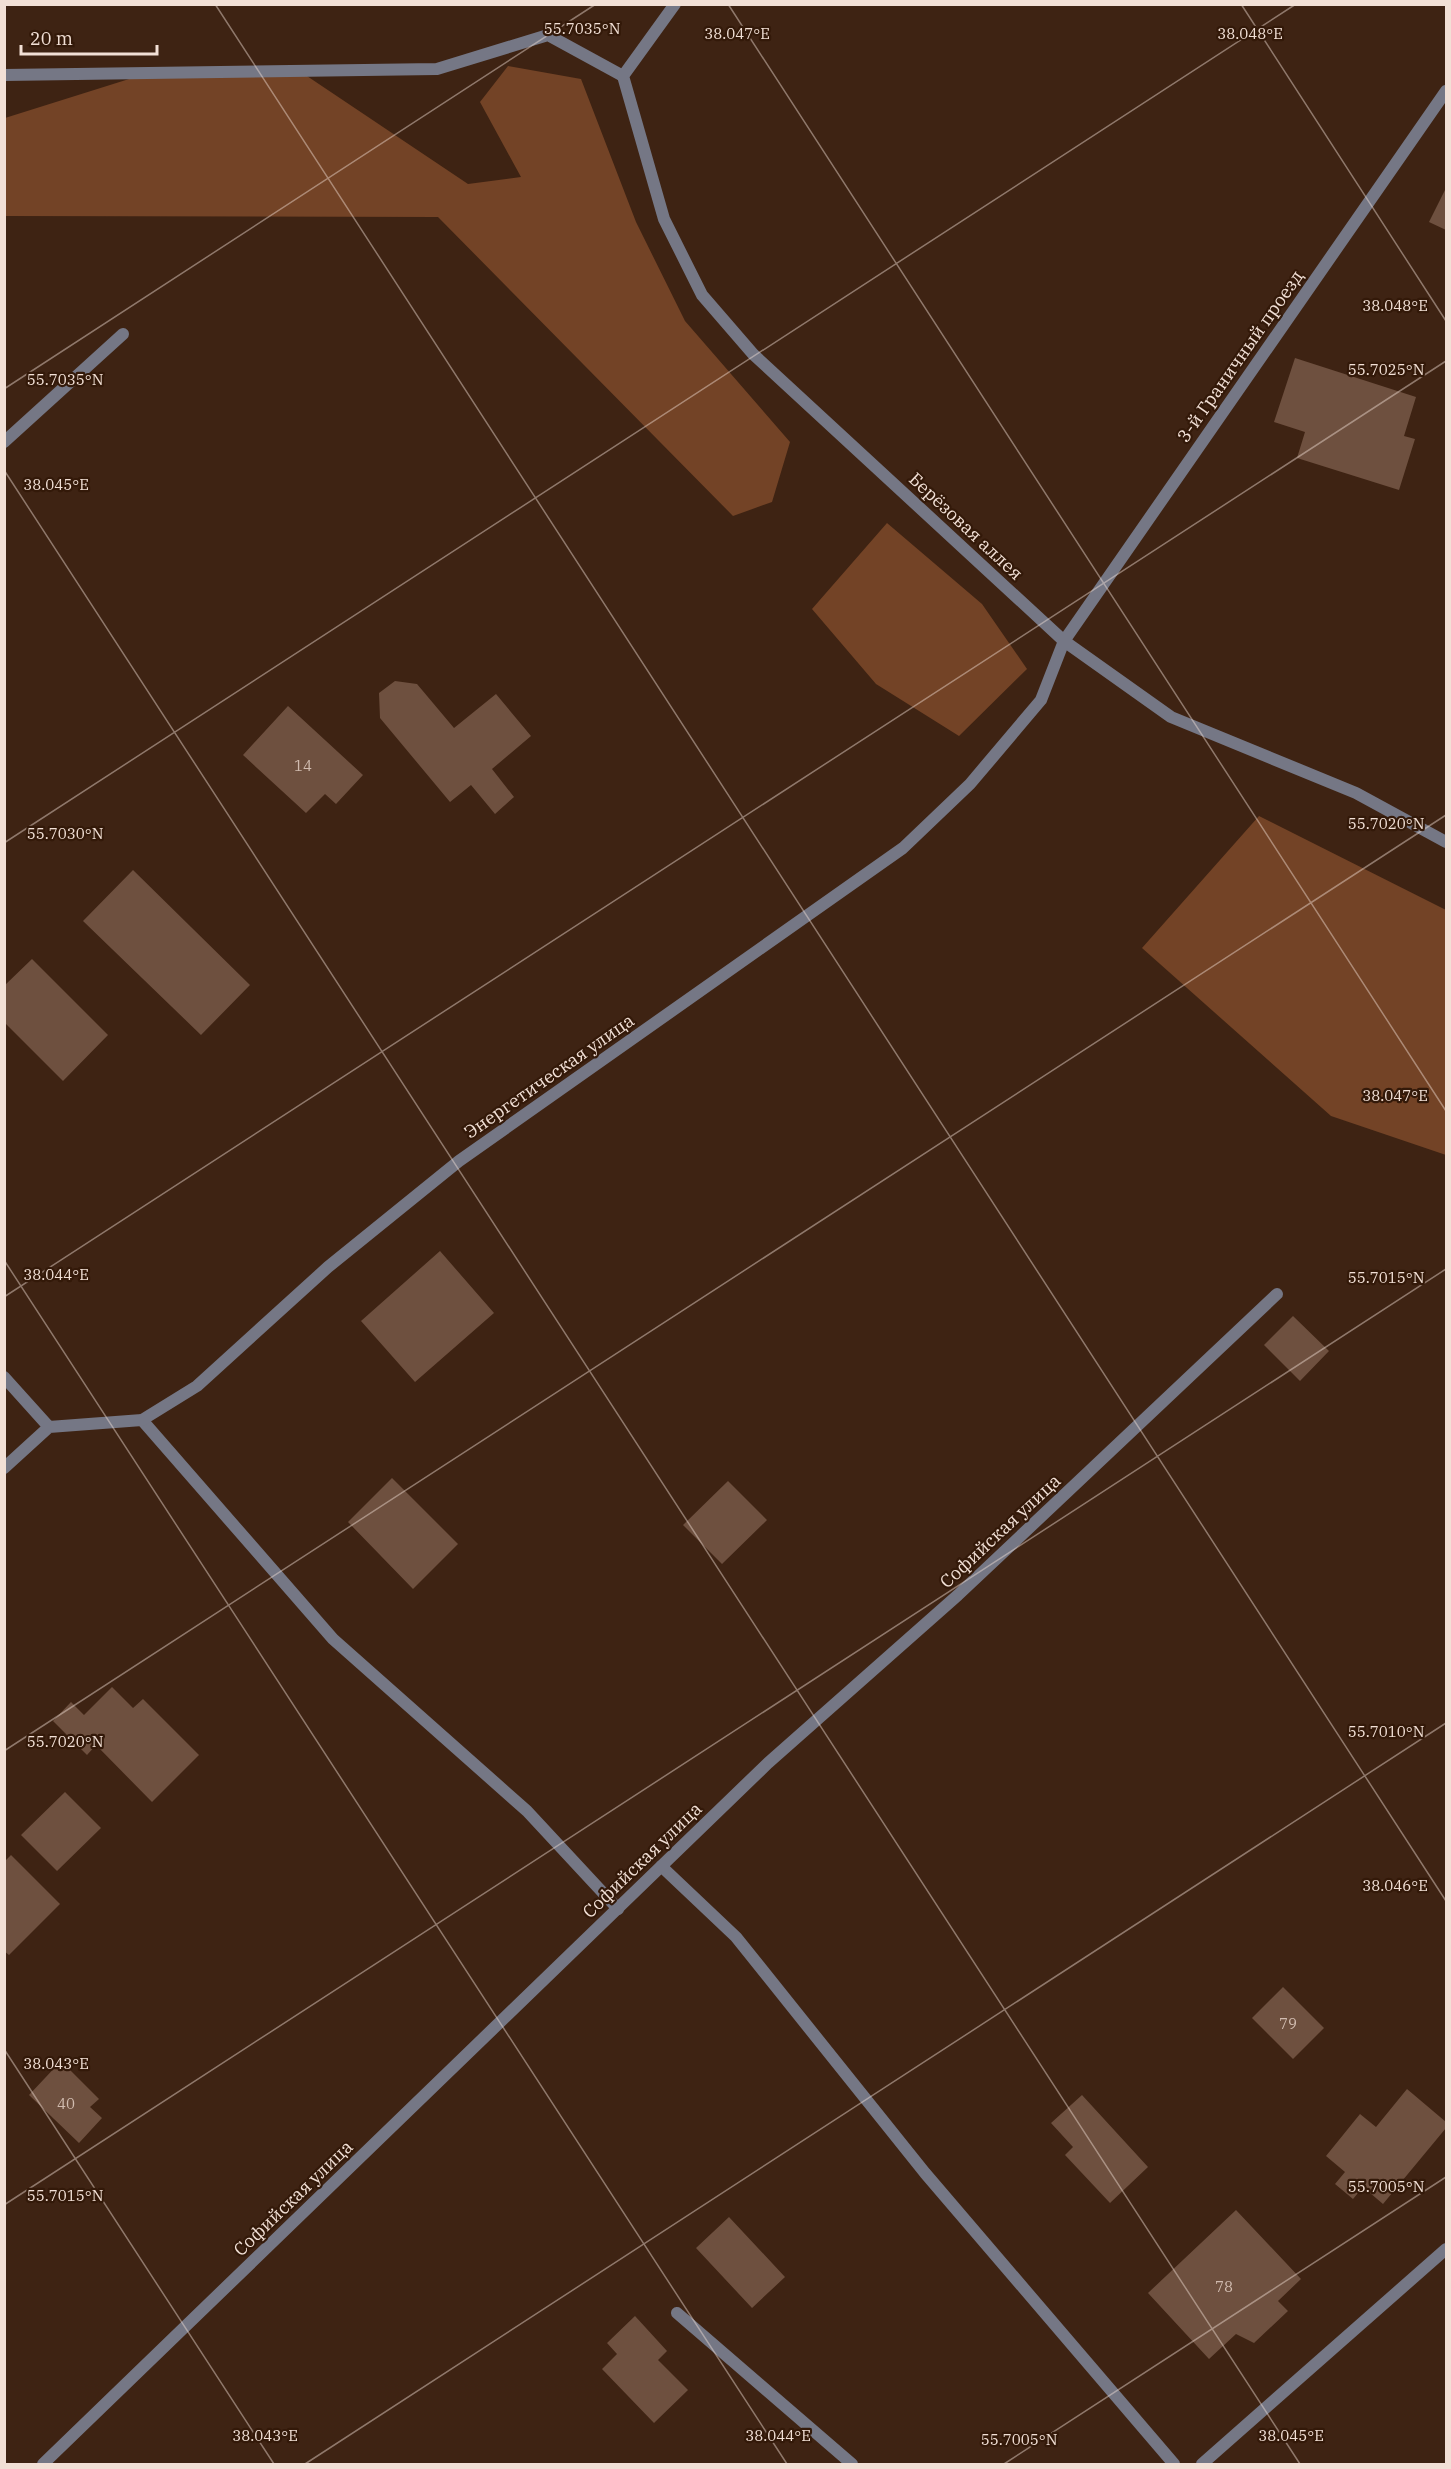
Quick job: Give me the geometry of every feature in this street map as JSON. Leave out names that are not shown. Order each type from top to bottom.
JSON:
[{"type":"street","points":[[4,75],[437,69],[548,35],[623,76],[675,4]]},
{"type":"street","name":"Берёзовая аллея","points":[[623,76],[664,219],[702,295],[753,354],[1064,641],[1171,717],[1356,793],[1446,842]]},
{"type":"street","name":"3-й Граничный проезд","points":[[1064,641],[1446,91]]},
{"type":"street","points":[[4,442],[123,334]]},
{"type":"street","name":"Энергетическая улица","points":[[49,1427],[142,1420],[197,1386],[328,1267],[459,1161],[903,848],[970,784],[1041,700],[1064,641]]},
{"type":"street","name":"Софийская улица","points":[[43,2464],[768,1763],[958,1595],[1277,1294]]},
{"type":"street","points":[[4,1377],[49,1427],[4,1468]]},
{"type":"street","points":[[142,1420],[333,1639],[527,1811],[618,1909]]},
{"type":"street","points":[[661,1866],[736,1937],[925,2173],[1174,2464]]},
{"type":"street","points":[[1203,2464],[1446,2249]]},
{"type":"street","points":[[677,2313],[852,2464]]},
{"type":"shaded area","points":[[508,66],[581,79],[636,222],[685,321],[790,442],[772,502],[733,516],[438,217],[5,216],[5,118],[145,74],[295,68],[468,184],[521,177],[480,102]]},
{"type":"shaded area","points":[[887,523],[982,604],[1027,669],[959,736],[876,684],[812,609]]},
{"type":"shaded area","points":[[1259,816],[1446,910],[1446,1155],[1331,1116],[1142,948]]},
{"type":"building","points":[[1446,188],[1446,230],[1429,222]]},
{"type":"building","points":[[1295,358],[1416,397],[1404,436],[1415,439],[1399,490],[1297,458],[1305,432],[1274,422]]},
{"type":"building","points":[[395,681],[417,684],[454,728],[496,694],[531,736],[492,769],[514,797],[495,814],[471,785],[450,802],[380,718],[379,693]]},
{"type":"building","points":[[288,706],[363,775],[336,804],[325,794],[306,813],[243,755]]},
{"type":"building","points":[[133,870],[250,985],[201,1035],[83,921]]},
{"type":"building","points":[[32,959],[108,1035],[63,1081],[4,1022],[4,986]]},
{"type":"building","points":[[440,1251],[494,1313],[415,1382],[361,1321]]},
{"type":"building","points":[[1293,1316],[1329,1351],[1300,1381],[1264,1345]]},
{"type":"building","points":[[392,1478],[458,1544],[413,1589],[348,1522]]},
{"type":"building","points":[[728,1481],[767,1520],[722,1564],[683,1525]]},
{"type":"building","points":[[112,1687],[133,1708],[143,1699],[199,1755],[152,1802],[96,1745],[87,1755],[53,1721],[71,1702],[84,1715]]},
{"type":"building","points":[[65,1792],[101,1828],[57,1871],[21,1835]]},
{"type":"building","points":[[11,1855],[60,1904],[9,1955],[4,1951],[4,1862]]},
{"type":"building","points":[[1283,1987],[1324,2028],[1293,2059],[1252,2018]]},
{"type":"building","points":[[61,2061],[99,2099],[90,2107],[102,2118],[79,2143],[29,2095]]},
{"type":"building","points":[[1407,2089],[1446,2122],[1446,2128],[1383,2204],[1363,2187],[1353,2199],[1335,2184],[1345,2172],[1326,2156],[1360,2114],[1376,2127]]},
{"type":"building","points":[[1082,2095],[1148,2167],[1110,2203],[1065,2155],[1073,2147],[1051,2123]]},
{"type":"building","points":[[1236,2210],[1301,2279],[1278,2301],[1288,2311],[1254,2343],[1236,2334],[1209,2359],[1148,2293]]},
{"type":"building","points":[[729,2217],[785,2277],[752,2308],[696,2248]]},
{"type":"building","points":[[635,2316],[667,2351],[658,2360],[688,2390],[654,2423],[602,2369],[617,2354],[607,2343]]}]
